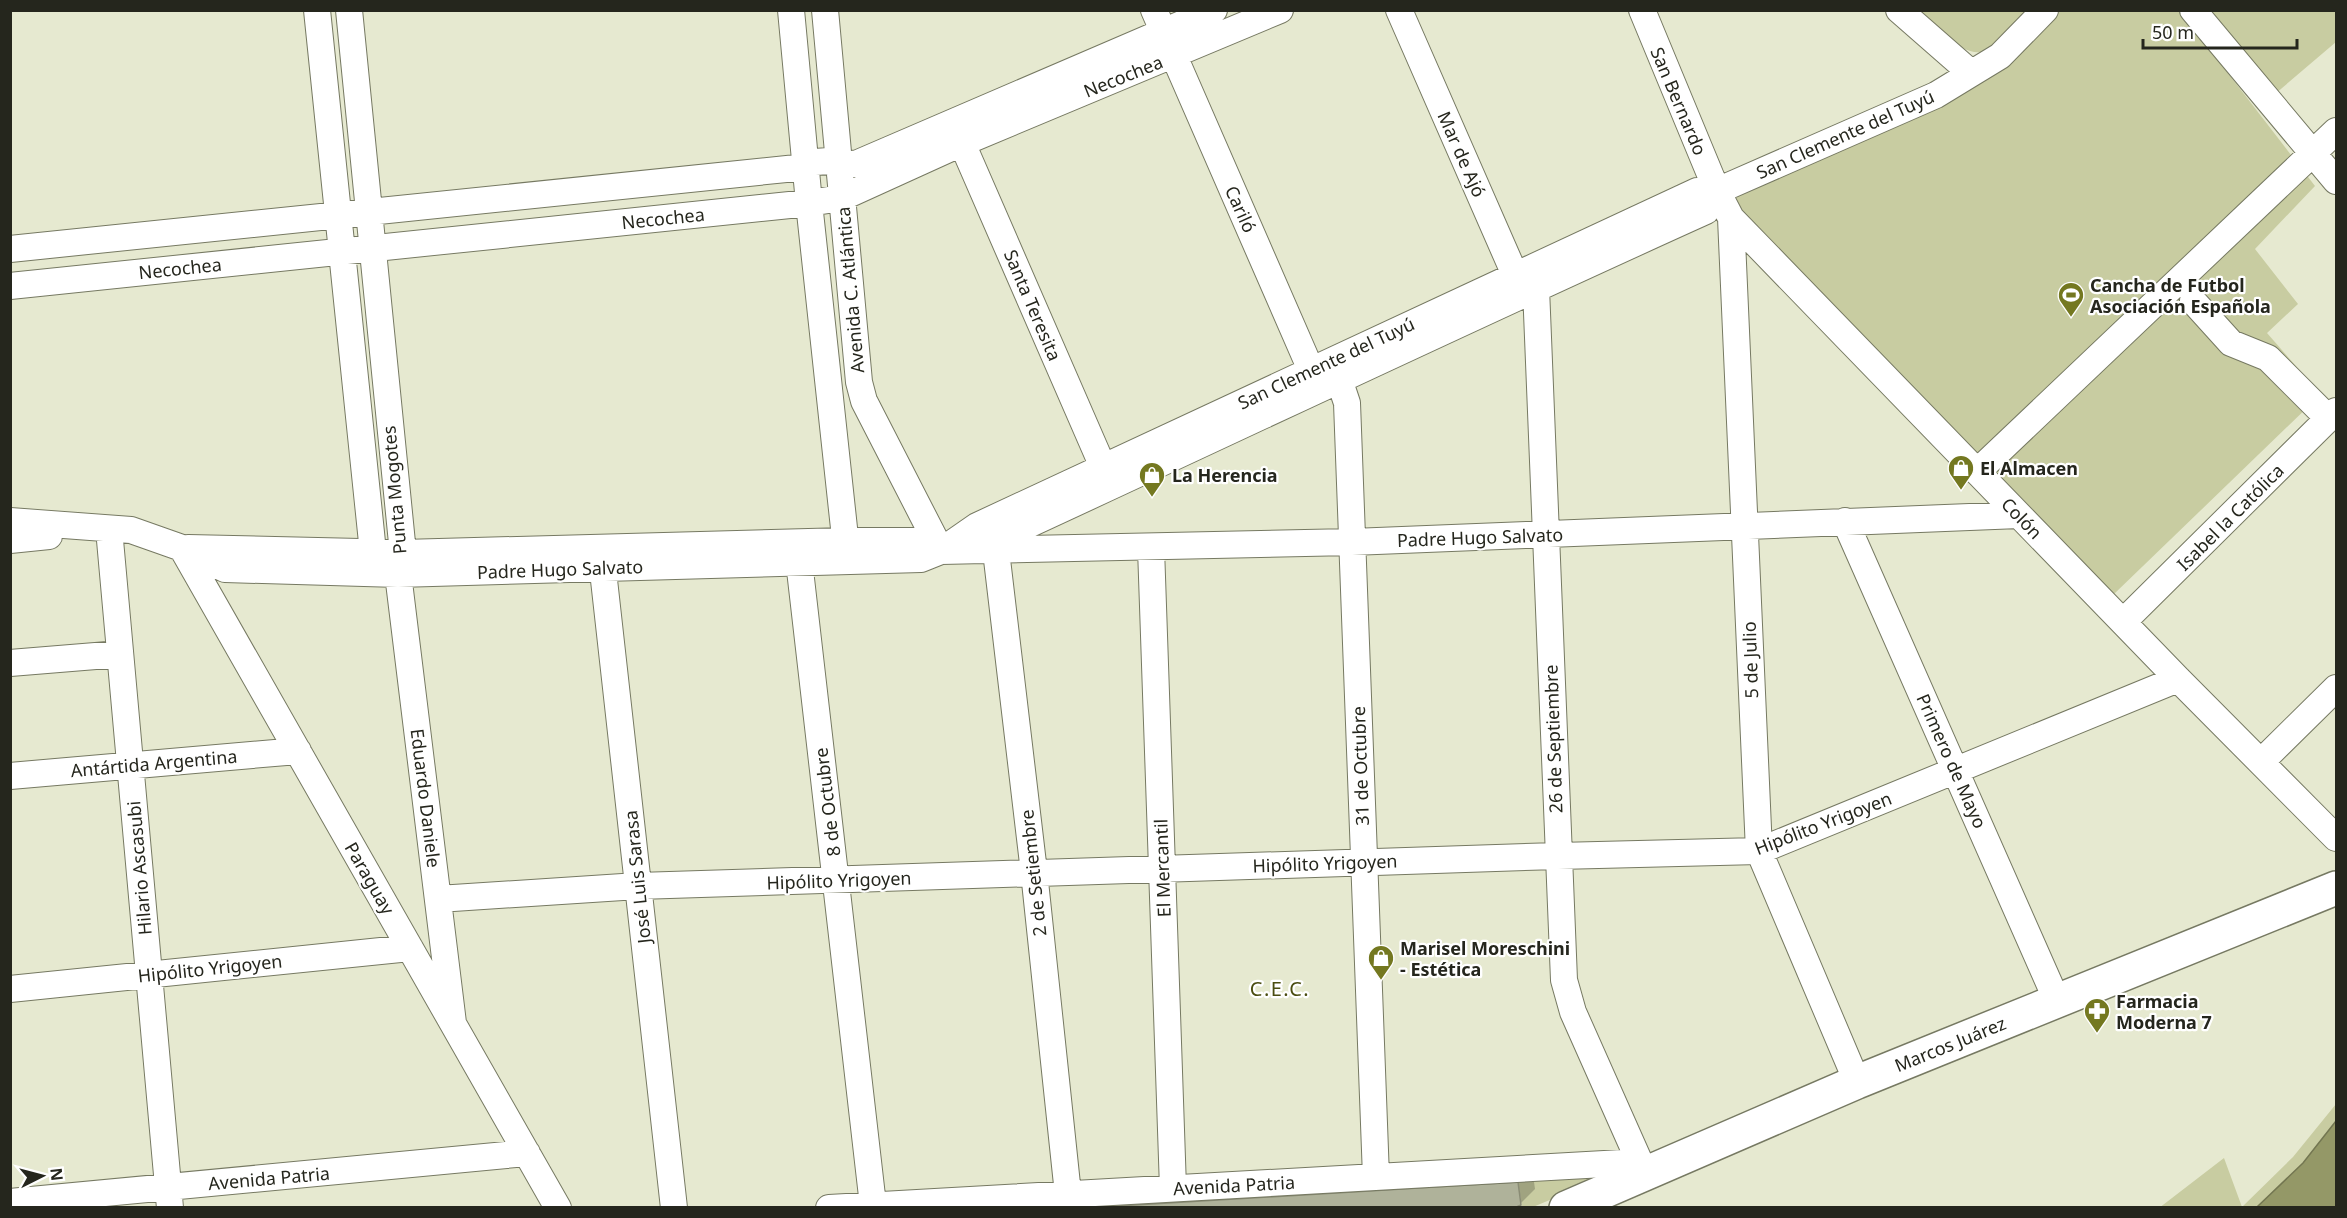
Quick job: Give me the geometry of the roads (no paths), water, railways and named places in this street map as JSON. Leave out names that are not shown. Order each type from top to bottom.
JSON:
[{"type":"main road","name":"Marcos Juárez","points":[[1566,1208],[1642,1168],[2337,888]]},
{"type":"street","name":"Punta Mogotes","points":[[317,10],[373,552],[400,563],[349,10]]},
{"type":"street","name":"Avenida C. Atlántica","points":[[791,10],[809,203],[847,550]]},
{"type":"street","name":"Avenida C. Atlántica","points":[[825,10],[855,360],[864,401],[941,551]]},
{"type":"street","name":"Necochea","points":[[10,249],[806,167],[815,162],[829,161],[838,166],[858,163],[1159,21],[1214,10]]},
{"type":"street","name":"Necochea","points":[[10,286],[841,198],[962,143],[1280,10]]},
{"type":"street","name":"Mar de Ajó","points":[[1399,10],[1525,281]]},
{"type":"street","name":"San Bernardo","points":[[1642,10],[1717,191]]},
{"type":"street","points":[[1899,10],[1971,73]]},
{"type":"street","name":"San Clemente del Tuyú","points":[[941,551],[977,526],[1311,370],[1525,281],[1706,211],[1717,191],[1936,95],[2000,56],[2045,10]]},
{"type":"street","points":[[2193,10],[2337,181]]},
{"type":"street","name":"Cariló","points":[[1159,21],[1311,370]]},
{"type":"street","points":[[1977,472],[2337,131]]},
{"type":"street","name":"Santa Teresita","points":[[962,143],[1103,467]]},
{"type":"street","name":"Colón","points":[[1717,191],[1731,218],[2178,679],[2337,838]]},
{"type":"street","name":"5 de Julio","points":[[1731,218],[1759,851],[1857,1082]]},
{"type":"street","name":"San Clemente del Tuyú","points":[[996,551],[1004,536],[1342,386],[1525,281]]},
{"type":"street","name":"26 de Septiembre","points":[[1525,281],[1545,534],[1564,980],[1573,1012],[1642,1168]]},
{"type":"street","points":[[2193,301],[2230,343],[2268,358],[2333,415]]},
{"type":"street","points":[[1311,370],[1342,386]]},
{"type":"street","name":"31 de Octubre","points":[[1342,386],[1347,403],[1376,1177]]},
{"type":"street","name":"Isabel la Católica","points":[[2123,622],[2333,415]]},
{"type":"street","name":"Padre Hugo Salvato","points":[[10,521],[131,530],[182,548],[225,568],[847,550],[921,559],[941,551],[1352,542],[2019,516]]},
{"type":"street","name":"Primero de Mayo","points":[[1845,521],[2057,1001]]},
{"type":"street","points":[[977,526],[996,551]]},
{"type":"street","name":"Padre Hugo Salvato","points":[[10,540],[109,529]]},
{"type":"street","name":"Hilario Ascasubi","points":[[109,529],[169,1197]]},
{"type":"street","name":"Padre Hugo Salvato","points":[[182,548],[373,552]]},
{"type":"street","name":"Paraguay","points":[[182,548],[558,1208]]},
{"type":"street","name":"El Mercantil","points":[[1151,548],[1173,1188]]},
{"type":"street","name":"8 de Octubre","points":[[798,551],[873,1205]]},
{"type":"street","name":"2 de Setiembre","points":[[996,551],[1034,872],[1068,1194]]},
{"type":"street","name":"José Luis Sarasa","points":[[601,557],[674,1208]]},
{"type":"street","name":"Eduardo Daniele","points":[[400,563],[453,1023]]},
{"type":"street","points":[[10,663],[120,654]]},
{"type":"street","name":"Hipólito Yrigoyen","points":[[438,899],[638,886],[1759,851],[2178,679]]},
{"type":"street","points":[[2261,762],[2337,688]]},
{"type":"street","name":"Antártida Argentina","points":[[10,776],[298,751]]},
{"type":"street","name":"Hipólito Yrigoyen","points":[[10,989],[410,948]]},
{"type":"street","name":"Avenida Patria","points":[[10,1202],[169,1197],[527,1153]]},
{"type":"street","name":"Avenida Patria","points":[[829,1208],[1376,1177],[1642,1168]]},
{"type":"place","name":"Cancha de Futbol Asociación Española","points":[[2071,318]]},
{"type":"place","name":"El Almacen","points":[[1961,491]]},
{"type":"place","name":"La Herencia","points":[[1152,498]]},
{"type":"place","name":"Marisel Moreschini - Estética","points":[[1381,981]]},
{"type":"place","name":"Farmacia Moderna 7","points":[[2097,1034]]},
{"type":"district","name":"C.E.C.","points":[[1280,988]]}]
